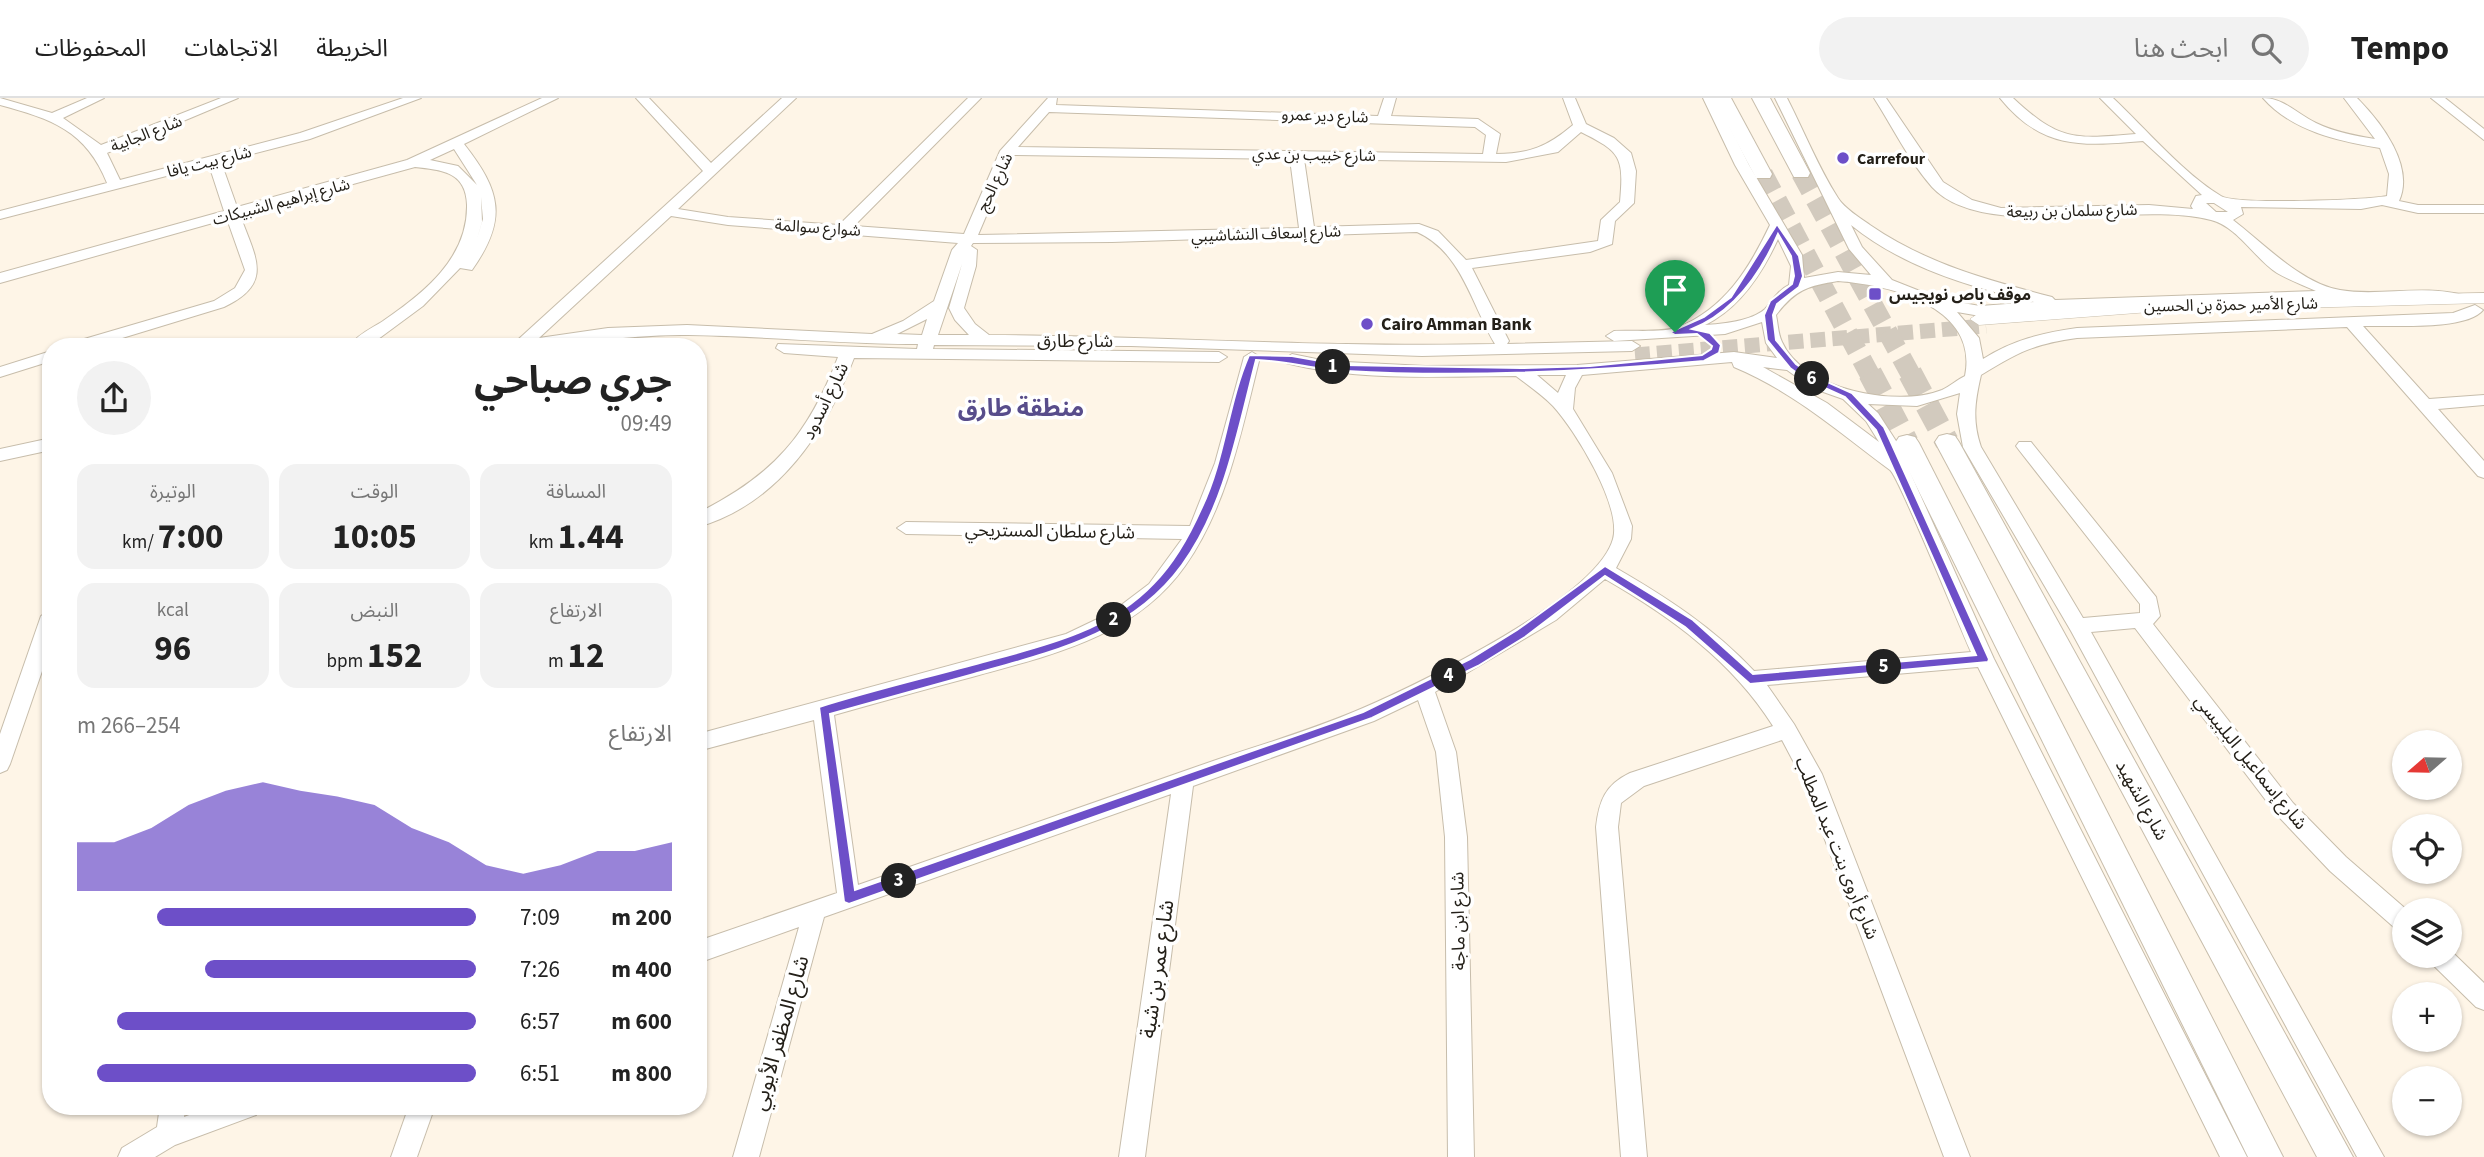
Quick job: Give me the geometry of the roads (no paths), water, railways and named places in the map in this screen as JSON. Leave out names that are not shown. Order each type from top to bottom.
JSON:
[{"type":"highway","points":[[1722,98],[1763,174]]},
{"type":"highway","points":[[1761,98],[1801,173]]},
{"type":"highway","name":"شارع الشهيد","points":[[1947,442],[2336,1157]]},
{"type":"highway","points":[[1907,443],[2266,1157]]},
{"type":"main road","name":"شارع الأمير حمزة بن الحسين","points":[[1983,323],[2157,313],[2476,304]]},
{"type":"street","points":[[55,117],[99,98]]},
{"type":"street","name":"شارع الجابية","points":[[99,151],[232,98]]},
{"type":"street","name":"شارع بيت يافا","points":[[0,215],[305,136],[415,98]]},
{"type":"street","points":[[642,98],[710,170]]},
{"type":"street","points":[[529,338],[790,98]]},
{"type":"street","points":[[844,228],[975,98]]},
{"type":"street","name":"شارع الحج","points":[[926,347],[959,250],[969,239],[1007,151],[1055,98]]},
{"type":"street","points":[[1237,113],[1238,98]]},
{"type":"street","points":[[1384,117],[1390,98]]},
{"type":"street","points":[[1463,265],[1605,244],[1608,220],[1627,203],[1631,165],[1615,145],[1580,126],[1569,98]]},
{"type":"street","points":[[1709,98],[1742,165],[1796,259],[1796,285]]},
{"type":"street","points":[[1781,98],[1861,257],[1886,283]]},
{"type":"street","name":"شارع سلمان بن ربيعة","points":[[1880,98],[1938,185],[1966,203],[2001,212],[2387,202],[2418,209],[2484,208]]},
{"type":"street","points":[[2006,98],[2052,137],[2082,142],[2148,137]]},
{"type":"street","points":[[2106,98],[2186,175],[2188,187],[2217,208],[2281,269],[2337,295]]},
{"type":"street","points":[[2269,98],[2296,120],[2323,133],[2385,145]]},
{"type":"street","points":[[2350,98],[2368,116],[2385,145],[2397,187],[2393,200],[2387,202]]},
{"type":"street","points":[[2437,98],[2484,136]]},
{"type":"street","points":[[2450,98],[2484,125]]},
{"type":"street","name":"شارع إبراهيم الشبيكات","points":[[0,278],[412,163],[550,99]]},
{"type":"street","points":[[0,101],[55,117],[99,151],[115,184]]},
{"type":"street","name":"شارع دير عمرو","points":[[1044,108],[1384,117],[1483,125],[1493,134],[1489,158]]},
{"type":"street","name":"شارع خبيب بن عدي","points":[[1007,151],[1296,153],[1489,158],[1539,154],[1563,143],[1580,126]]},
{"type":"street","points":[[388,338],[452,285],[473,260],[488,233],[491,214],[488,187],[457,144]]},
{"type":"street","points":[[1296,153],[1307,230]]},
{"type":"street","points":[[106,338],[219,304],[240,291],[251,280],[252,270],[214,160]]},
{"type":"street","points":[[367,338],[433,288],[453,266],[470,238],[476,207],[472,188],[466,178],[453,166],[412,163]]},
{"type":"street","points":[[1836,205],[1900,253],[1958,278],[2053,301],[2087,302]]},
{"type":"street","name":"شوارع سوالمة","points":[[667,211],[728,220],[969,239]]},
{"type":"street","points":[[1675,332],[1707,319],[1734,299],[1764,256],[1777,226]]},
{"type":"street","name":"شارع إسعاف النشاشيبي","points":[[969,239],[1112,238],[1419,228],[1437,235],[1463,265],[1500,341]]},
{"type":"street","name":"شارع الحج","points":[[969,239],[970,259],[956,307],[964,325],[987,341]]},
{"type":"street","points":[[2263,297],[2279,286],[2281,269]]},
{"type":"street","points":[[1837,277],[1886,283],[1933,301],[1980,311],[2087,302],[2337,295],[2433,294],[2476,304],[2467,316],[2453,318],[2192,326],[2059,335],[2012,348],[1947,396],[1912,403],[1891,403],[1848,395],[1818,382],[1793,366],[1772,340],[1768,315],[1773,303],[1796,285],[1837,277]]},
{"type":"street","points":[[1933,301],[1954,317],[1970,335],[1975,347],[1973,375],[1963,413],[1964,430],[1972,447],[2078,626],[2371,1157]]},
{"type":"street","points":[[870,338],[909,324],[940,304]]},
{"type":"street","points":[[566,307],[563,316],[565,324],[586,331],[608,333]]},
{"type":"street","points":[[1288,353],[1324,339],[1500,341],[1698,331],[1737,327],[1768,315]]},
{"type":"street","points":[[2350,321],[2484,472]]},
{"type":"street","name":"شارع طارق","points":[[574,338],[608,333],[687,331],[870,338],[926,347],[1252,357],[1288,353]]},
{"type":"street","points":[[1698,331],[1716,345],[1712,358]]},
{"type":"street","name":"شارع طارق","points":[[707,344],[848,353],[987,341],[1131,341],[1288,353],[1504,361],[1634,350]]},
{"type":"street","name":"شارع أسدود","points":[[707,516],[754,491],[810,438],[837,384],[848,353]]},
{"type":"street","points":[[1288,353],[1343,368],[1577,370],[1712,358],[1749,358],[1793,366]]},
{"type":"street","points":[[707,741],[1054,647],[1094,631],[1129,611],[1157,587],[1179,561],[1217,487],[1252,357]]},
{"type":"street","points":[[1712,358],[1758,370],[1851,429],[1876,448],[1903,479]]},
{"type":"street","points":[[0,372],[42,359]]},
{"type":"street","points":[[1564,409],[1567,388],[1577,370]]},
{"type":"street","points":[[707,949],[1308,738],[1424,689],[1521,634],[1605,570],[1618,552],[1623,535],[1623,518],[1609,484],[1564,409],[1521,371]]},
{"type":"street","points":[[1848,395],[1880,429],[1983,659],[2234,1157]]},
{"type":"street","points":[[2426,405],[2484,400]]},
{"type":"street","points":[[0,455],[42,446]]},
{"type":"street","points":[[2025,446],[2145,593],[2150,616],[2140,621],[2078,626]]},
{"type":"street","points":[[0,465],[42,457]]},
{"type":"street","name":"شارع سلطان المستريحي","points":[[906,528],[1194,533]]},
{"type":"street","name":"شارع أروى بنت عبد المطلب","points":[[1605,570],[1689,624],[1750,679],[1787,730],[1811,774],[1958,1157]]},
{"type":"street","name":"شارع إسماعيل البلبيسي","points":[[2140,621],[2284,809],[2337,863],[2392,911]]},
{"type":"street","points":[[0,764],[42,642]]},
{"type":"street","points":[[1750,679],[1983,659]]},
{"type":"street","name":"شارع ابن ماجة","points":[[1424,689],[1446,752],[1456,837],[1461,1157]]},
{"type":"street","points":[[823,711],[849,898]]},
{"type":"street","points":[[1634,1157],[1607,827],[1610,802],[1620,787],[1637,779],[1787,730]]},
{"type":"street","name":"شارع عمر بن شبة","points":[[1132,1157],[1183,781]]},
{"type":"street","name":"شارع المظفر الأيوبي","points":[[746,1157],[815,910]]},
{"type":"street","points":[[2452,968],[2484,999]]},
{"type":"street","points":[[168,1135],[171,1115]]},
{"type":"street","points":[[131,1157],[168,1135],[222,1115]]},
{"type":"street","points":[[404,1157],[419,1115]]},
{"type":"tunnel","points":[[1801,173],[1911,375]]},
{"type":"tunnel","points":[[1763,174],[1870,375]]},
{"type":"tunnel","points":[[1635,355],[1986,326]]},
{"type":"tunnel","points":[[1870,373],[1907,443]]},
{"type":"tunnel","points":[[1910,373],[1947,442]]},
{"type":"place","name":"Carrefour","points":[[1843,158]]},
{"type":"place","name":"موقف باص نويجيس","points":[[1875,294]]},
{"type":"place","name":"Cairo Amman Bank","points":[[1367,324]]},
{"type":"district","name":"منطقة طارق","points":[[1021,408]]}]
